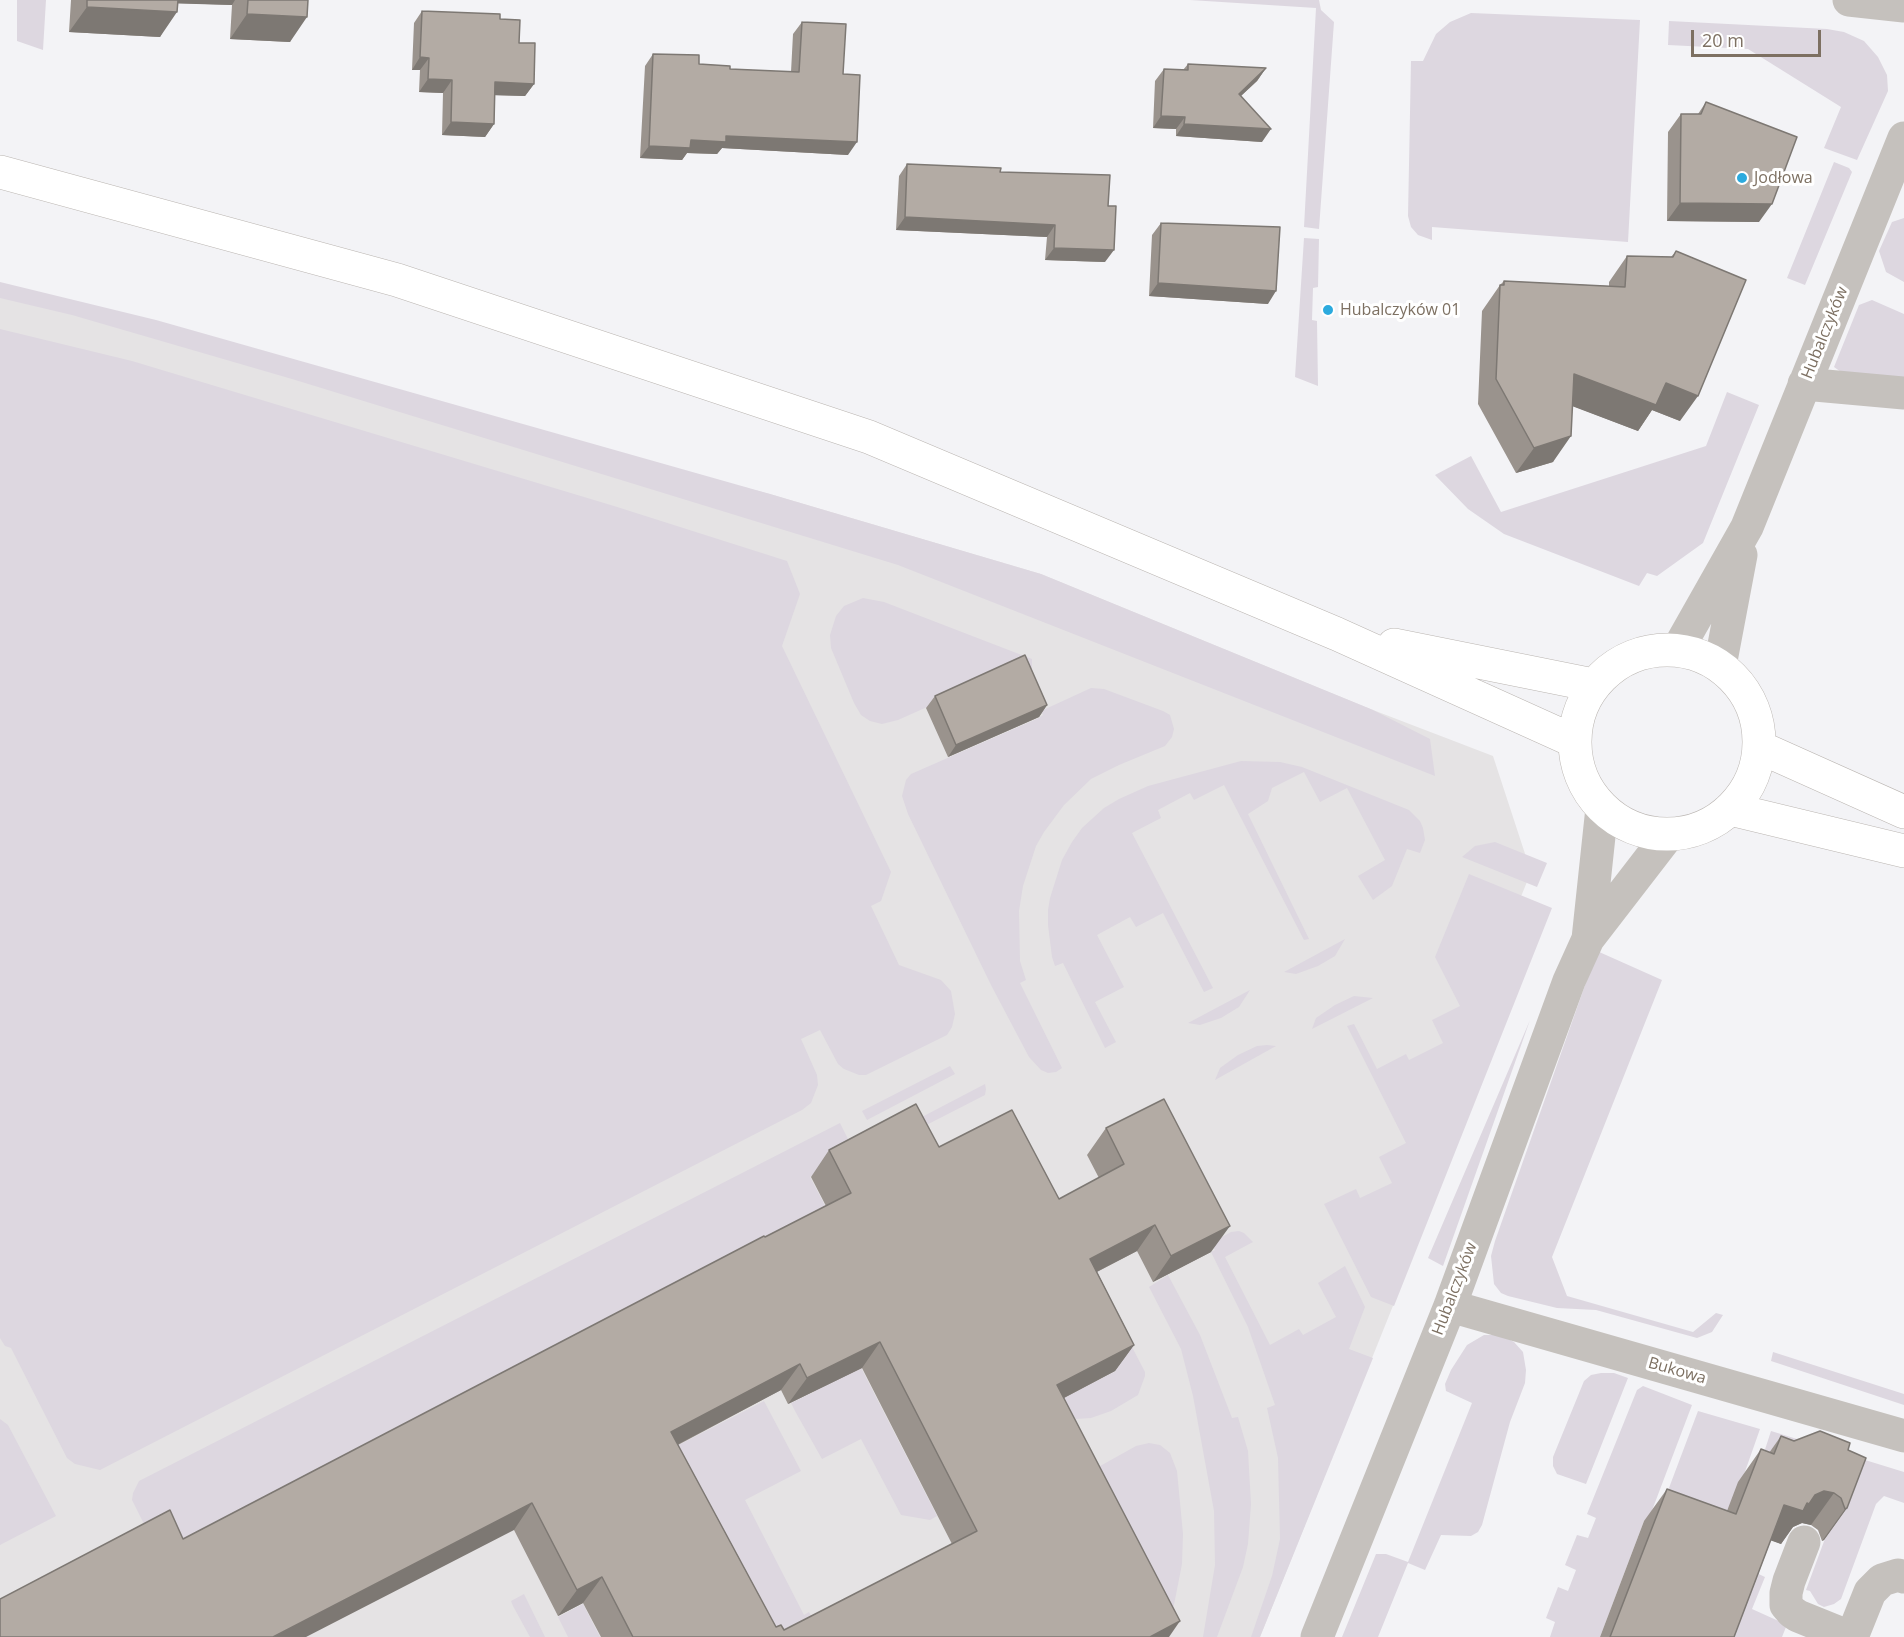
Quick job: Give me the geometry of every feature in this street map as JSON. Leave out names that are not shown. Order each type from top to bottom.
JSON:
[{"type":"main road","points":[[0,172],[397,280],[869,437],[1337,634],[1574,741]]},
{"type":"main road","points":[[1337,634],[1593,685]]},
{"type":"main road","points":[[1659,649],[1700,655],[1720,666],[1737,682],[1750,701],[1758,724],[1759,747],[1755,770],[1745,791],[1730,809],[1712,823],[1691,831],[1669,834],[1645,832],[1622,823],[1602,808],[1588,790],[1579,771],[1574,741],[1579,711],[1593,685],[1606,671],[1640,653],[1659,649]]},
{"type":"main road","points":[[1759,747],[1904,812]]},
{"type":"main road","points":[[1730,809],[1904,851]]},
{"type":"street","points":[[1849,0],[1904,6]]},
{"type":"street","name":"Hubalczyków","points":[[1678,650],[1747,527],[1904,138]]},
{"type":"street","points":[[1804,384],[1904,393]]},
{"type":"street","name":"Hubalczyków","points":[[1720,666],[1747,527]]},
{"type":"street","name":"Hubalczyków","points":[[1588,939],[1602,808]]},
{"type":"street","name":"Hubalczyków","points":[[1317,1637],[1450,1306],[1569,981],[1588,939],[1669,834]]},
{"type":"street","name":"Bukowa","points":[[1450,1306],[1904,1436]]},
{"type":"street","points":[[1804,1542],[1789,1581],[1786,1605],[1798,1616],[1851,1637],[1870,1592],[1882,1580],[1898,1575],[1904,1577]]},
{"type":"shaded area","points":[[17,0],[46,0],[43,50],[17,41]]},
{"type":"shaded area","points":[[1190,0],[1319,0],[1321,10],[1334,22],[1319,229],[1304,227],[1316,8]]},
{"type":"shaded area","points":[[1471,13],[1640,20],[1628,242],[1432,227],[1432,240],[1418,235],[1411,227],[1408,216],[1411,61],[1423,61],[1436,34],[1450,22]]},
{"type":"shaded area","points":[[1669,21],[1827,29],[1844,32],[1864,41],[1878,57],[1887,75],[1888,91],[1857,160],[1824,148],[1841,107],[1748,49],[1668,45]]},
{"type":"shaded area","points":[[1834,162],[1849,168],[1852,172],[1805,285],[1787,278]]},
{"type":"shaded area","points":[[1904,218],[1904,282],[1886,272],[1879,251],[1892,222]]},
{"type":"shaded area","points":[[1304,238],[1319,239],[1318,287],[1313,288],[1312,320],[1317,321],[1318,386],[1295,377]]},
{"type":"shaded area","points":[[0,282],[156,320],[770,494],[1041,574],[1373,710],[1430,739],[1435,776],[898,565],[292,379],[72,315],[0,298]]},
{"type":"shaded area","points":[[0,294],[770,494],[1041,574],[1373,710],[1493,756],[1531,872],[1382,1237],[1415,1251],[1260,1637],[0,1637]]},
{"type":"shaded area","points":[[1872,300],[1904,314],[1904,377],[1848,377],[1834,367],[1859,305]]},
{"type":"shaded area","points":[[0,329],[132,361],[614,506],[787,561],[800,594],[782,646],[891,872],[881,901],[871,906],[899,965],[941,980],[951,991],[955,1014],[952,1027],[947,1035],[866,1075],[859,1075],[838,1064],[820,1030],[801,1039],[817,1075],[818,1085],[811,1103],[802,1110],[100,1470],[75,1464],[67,1458],[11,1348],[5,1346],[0,1338]]},
{"type":"shaded area","points":[[1727,392],[1759,405],[1703,543],[1657,576],[1647,573],[1639,586],[1504,534],[1468,509],[1435,475],[1471,456],[1501,512],[1706,446]]},
{"type":"shaded area","points":[[863,598],[884,602],[1032,659],[1032,689],[1017,667],[898,720],[882,724],[870,721],[861,715],[854,703],[831,648],[830,635],[836,616],[844,606]]},
{"type":"shaded area","points":[[1091,688],[1104,689],[1163,711],[1170,715],[1174,729],[1172,737],[1165,746],[1091,779],[1064,805],[1036,846],[1023,886],[1019,911],[1020,961],[1026,980],[1020,983],[1062,1068],[1048,1073],[1041,1070],[1029,1057],[991,985],[908,814],[902,796],[906,780],[911,774],[1039,718],[1043,715],[1041,711]]},
{"type":"shaded area","points":[[1241,761],[1280,762],[1302,767],[1409,810],[1420,821],[1423,828],[1425,840],[1420,853],[1407,849],[1392,886],[1373,900],[1358,876],[1385,860],[1347,788],[1320,802],[1304,772],[1272,788],[1268,801],[1248,814],[1309,939],[1304,940],[1224,785],[1194,800],[1190,793],[1158,810],[1161,818],[1132,833],[1213,988],[1204,992],[1163,913],[1136,927],[1130,917],[1097,935],[1124,987],[1095,1002],[1116,1042],[1105,1048],[1063,963],[1055,966],[1052,957],[1048,910],[1062,860],[1082,828],[1104,808],[1119,799],[1148,786]]},
{"type":"shaded area","points":[[1495,842],[1547,863],[1537,887],[1462,857],[1475,846]]},
{"type":"shaded area","points":[[1469,874],[1552,908],[1394,1306],[1371,1297],[1324,1204],[1356,1189],[1360,1198],[1392,1183],[1379,1157],[1406,1143],[1347,1026],[1354,1024],[1377,1069],[1406,1054],[1409,1060],[1443,1043],[1432,1020],[1460,1006],[1435,957]]},
{"type":"shaded area","points":[[1345,939],[1335,956],[1318,966],[1296,974],[1284,972]]},
{"type":"shaded area","points":[[1597,951],[1662,980],[1552,1257],[1567,1296],[1693,1332],[1716,1313],[1723,1315],[1712,1332],[1697,1338],[1596,1310],[1557,1308],[1508,1296],[1501,1293],[1494,1284],[1491,1256],[1495,1241]]},
{"type":"shaded area","points":[[1250,990],[1239,1007],[1221,1018],[1200,1025],[1188,1023]]},
{"type":"shaded area","points":[[1354,996],[1373,998],[1312,1029],[1316,1018]]},
{"type":"shaded area","points":[[1530,1020],[1443,1266],[1428,1258]]},
{"type":"shaded area","points":[[1257,1046],[1276,1046],[1215,1080],[1220,1068],[1238,1055]]},
{"type":"shaded area","points":[[950,1066],[955,1074],[867,1120],[862,1111]]},
{"type":"shaded area","points":[[985,1084],[985,1095],[901,1138],[897,1130]]},
{"type":"shaded area","points":[[840,1123],[855,1153],[810,1177],[832,1219],[164,1564],[132,1500],[139,1481]]},
{"type":"shaded area","points":[[1239,1231],[1253,1242],[1225,1257],[1270,1345],[1299,1329],[1303,1335],[1336,1317],[1318,1283],[1345,1266],[1365,1307],[1349,1349],[1373,1358],[1260,1637],[1251,1637],[1272,1576],[1280,1539],[1278,1458],[1267,1408],[1275,1405],[1248,1327],[1211,1252],[1215,1250],[1211,1243],[1231,1232]]},
{"type":"shaded area","points":[[1094,1274],[1145,1376],[1138,1395],[1111,1411],[1091,1418],[1076,1419],[1070,1417],[1055,1402],[1116,1371],[1072,1286]]},
{"type":"shaded area","points":[[1168,1275],[1200,1335],[1232,1418],[1238,1417],[1248,1451],[1251,1504],[1248,1544],[1243,1567],[1217,1637],[1203,1637],[1215,1565],[1214,1511],[1193,1396],[1181,1349],[1149,1287]]},
{"type":"shaded area","points":[[1484,1335],[1501,1335],[1514,1342],[1523,1352],[1526,1370],[1525,1383],[1510,1422],[1482,1525],[1478,1532],[1471,1536],[1441,1535],[1425,1570],[1408,1563],[1378,1637],[1342,1637],[1376,1554],[1386,1554],[1408,1562],[1472,1403],[1446,1391],[1445,1384],[1467,1345]]},
{"type":"shaded area","points":[[1773,1352],[1904,1394],[1904,1405],[1771,1361]]},
{"type":"shaded area","points":[[857,1360],[937,1516],[930,1520],[901,1515],[861,1439],[822,1459],[791,1403],[814,1392],[810,1384]]},
{"type":"shaded area","points":[[1614,1373],[1628,1378],[1586,1484],[1557,1474],[1553,1466],[1553,1457],[1584,1381],[1591,1375]]},
{"type":"shaded area","points":[[1643,1386],[1692,1405],[1648,1521],[1644,1521],[1600,1637],[1550,1637],[1555,1622],[1546,1618],[1558,1587],[1568,1591],[1576,1570],[1565,1565],[1577,1535],[1588,1538],[1596,1518],[1587,1514],[1637,1390]]},
{"type":"shaded area","points":[[764,1401],[801,1471],[745,1500],[804,1615],[809,1612],[818,1629],[749,1637],[640,1465]]},
{"type":"shaded area","points":[[1698,1411],[1760,1429],[1741,1483],[1713,1546],[1655,1525]]},
{"type":"shaded area","points":[[0,1419],[8,1425],[56,1516],[0,1545]]},
{"type":"shaded area","points":[[1771,1431],[1904,1472],[1904,1503],[1884,1496],[1876,1504],[1841,1599],[1834,1604],[1824,1607],[1818,1604],[1810,1591],[1806,1590],[1843,1490],[1759,1468]]},
{"type":"shaded area","points":[[1149,1443],[1160,1445],[1170,1453],[1177,1471],[1183,1534],[1182,1564],[1171,1620],[1093,1470],[1136,1446]]},
{"type":"shaded area","points":[[1750,1570],[1765,1577],[1752,1609],[1783,1623],[1786,1627],[1782,1637],[1724,1637]]},
{"type":"shaded area","points":[[524,1594],[545,1637],[530,1637],[513,1606],[511,1601]]},
{"type":"shaded area","points":[[583,1604],[600,1637],[568,1637],[558,1617]]},
{"type":"building","points":[[87,0],[178,0],[177,12],[87,7]]},
{"type":"building","points":[[248,0],[308,0],[307,17],[247,14]]},
{"type":"building","points":[[422,11],[500,14],[500,19],[520,20],[519,43],[535,43],[534,84],[495,82],[494,124],[451,122],[452,80],[428,79],[429,58],[420,57]]},
{"type":"building","points":[[802,22],[846,24],[843,74],[860,75],[857,142],[726,136],[726,142],[691,140],[690,148],[649,146],[653,54],[699,55],[699,64],[730,66],[730,69],[799,72]]},
{"type":"building","points":[[1188,64],[1266,68],[1239,94],[1271,129],[1184,124],[1185,117],[1161,116],[1164,69],[1188,70]]},
{"type":"building","points":[[1706,102],[1797,137],[1772,204],[1680,203],[1681,114],[1701,114]]},
{"type":"building","points":[[907,164],[1001,168],[1000,172],[1110,175],[1108,206],[1116,206],[1114,250],[1054,248],[1055,225],[905,217]]},
{"type":"building","points":[[1161,223],[1280,227],[1276,291],[1158,283]]},
{"type":"building","points":[[1676,251],[1746,280],[1698,396],[1666,383],[1656,405],[1574,374],[1571,436],[1534,448],[1496,379],[1500,285],[1504,285],[1504,281],[1625,287],[1627,256],[1673,257]]},
{"type":"building","points":[[1025,655],[1047,705],[956,745],[935,696]]},
{"type":"building","points":[[1164,1099],[1230,1226],[1171,1256],[1155,1225],[1090,1259],[1134,1345],[1057,1385],[1180,1621],[1150,1637],[633,1637],[602,1577],[577,1590],[532,1503],[273,1637],[0,1637],[0,1599],[170,1510],[183,1539],[764,1236],[851,1193],[829,1150],[916,1104],[939,1147],[1012,1110],[1059,1199],[1124,1164],[1106,1128]],"holes":[[[880,1342],[977,1531],[784,1630],[781,1625],[776,1627],[671,1432],[800,1364],[807,1378]]]},
{"type":"building","points":[[1820,1431],[1850,1443],[1848,1450],[1866,1458],[1847,1508],[1845,1509],[1841,1498],[1834,1493],[1824,1491],[1815,1495],[1803,1511],[1784,1505],[1734,1637],[1610,1637],[1667,1489],[1736,1514],[1761,1449],[1774,1454],[1781,1436],[1794,1441]]},
{"type":"place","name":"Jodłowa","points":[[1742,178]]},
{"type":"place","name":"Hubalczyków 01","points":[[1328,310]]}]
